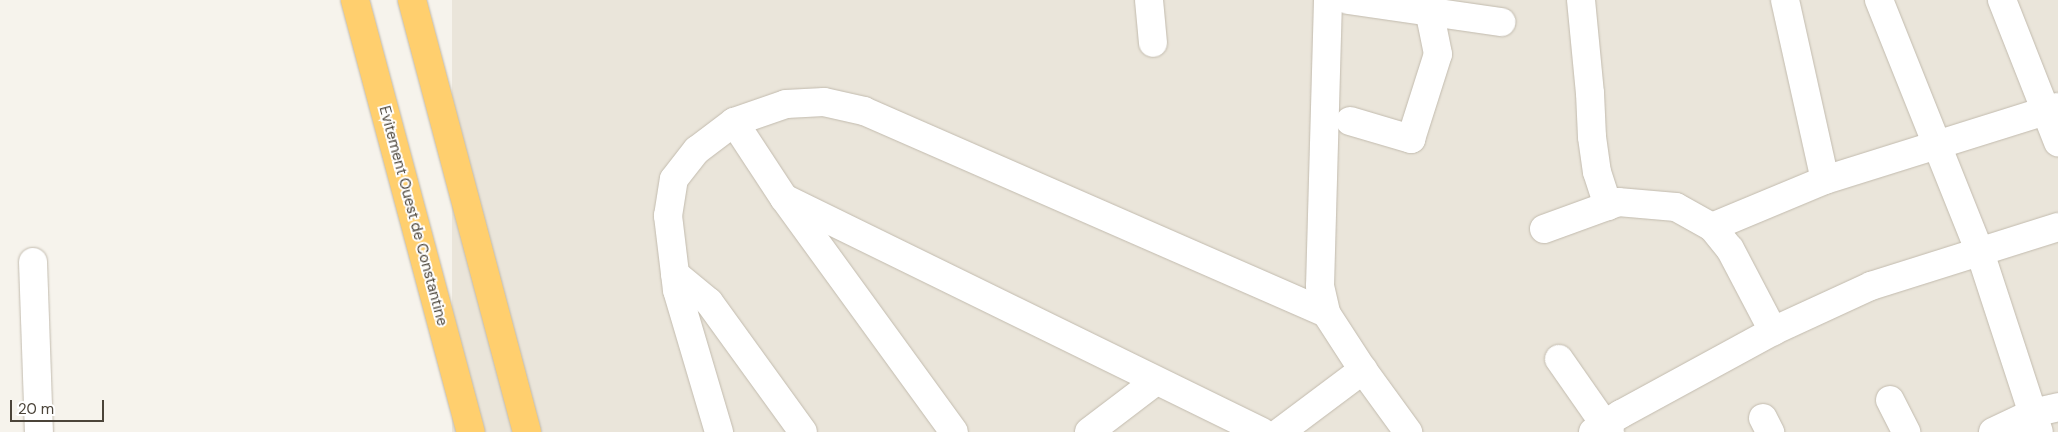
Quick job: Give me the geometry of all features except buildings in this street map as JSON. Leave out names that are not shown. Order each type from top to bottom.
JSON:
[{"type":"highway","name":"Evitement Ouest de Constantine","points":[[355,0],[471,432]]},
{"type":"highway","points":[[412,0],[527,432]]},
{"type":"street","points":[[1149,0],[1153,42]]},
{"type":"street","points":[[1328,0],[1327,109],[1320,286],[1326,313],[1363,370],[1408,432]]},
{"type":"street","points":[[1348,0],[1429,6],[1501,22]]},
{"type":"street","points":[[1581,0],[1590,92],[1592,137],[1597,172],[1608,206]]},
{"type":"street","points":[[1785,0],[1825,180]]},
{"type":"street","points":[[1878,0],[1939,146],[2043,418],[1993,432]]},
{"type":"street","points":[[2002,0],[2053,108],[2058,142]]},
{"type":"street","points":[[1350,122],[1411,138],[1438,54],[1429,6]]},
{"type":"street","points":[[719,432],[677,290],[668,216],[674,180],[696,150],[734,122],[786,104],[824,102],[864,111],[1326,313]]},
{"type":"street","points":[[1712,226],[1825,180],[1939,146],[2053,108]]},
{"type":"street","points":[[734,122],[784,198],[954,432]]},
{"type":"street","points":[[784,198],[1262,432]]},
{"type":"street","points":[[1544,229],[1618,202],[1676,207],[1712,226],[1730,249],[1773,331]]},
{"type":"street","points":[[1559,359],[1603,430],[1773,331],[1871,286],[2058,228]]},
{"type":"street","points":[[33,262],[40,432]]},
{"type":"street","points":[[675,274],[709,302],[803,432]]},
{"type":"street","points":[[1280,432],[1363,370]]},
{"type":"street","points":[[1089,432],[1156,381]]},
{"type":"street","points":[[1890,400],[1906,432]]},
{"type":"shaded area","points":[[452,0],[2058,0],[2058,432],[452,432]]}]
